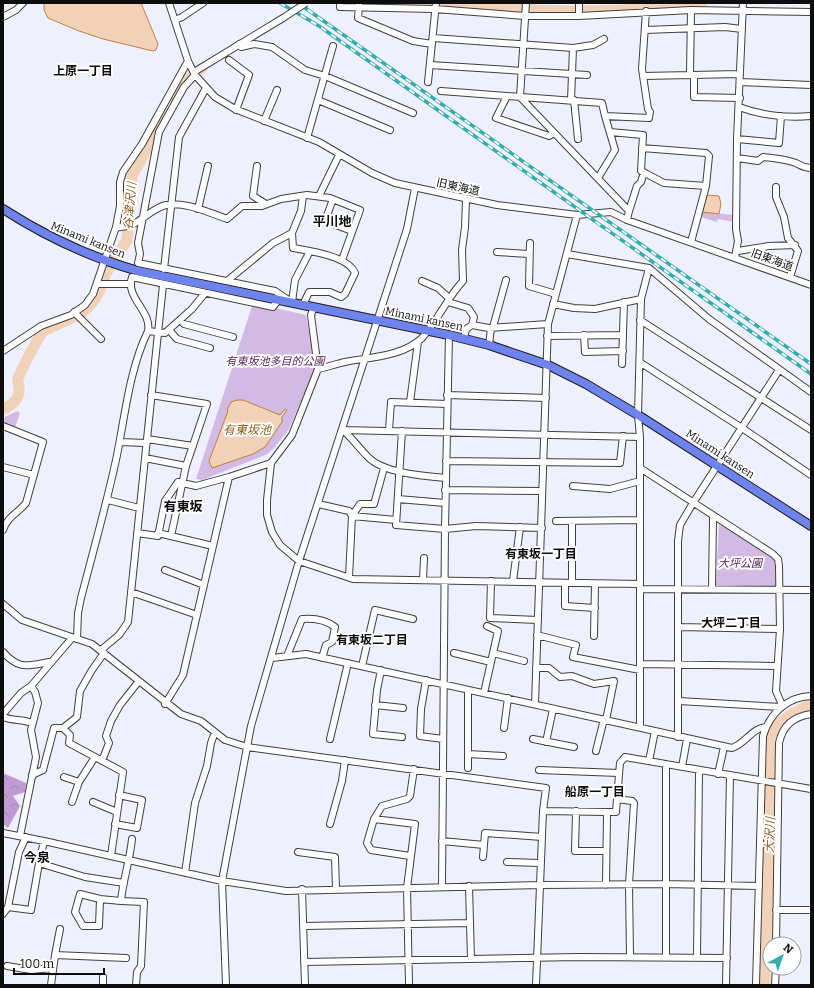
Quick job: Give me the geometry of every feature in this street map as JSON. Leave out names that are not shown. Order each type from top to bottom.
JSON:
[{"type":"main road","name":"Minami kansen","points":[[3,209],[51,238],[105,261],[138,271],[464,338],[489,344],[548,365],[586,384],[638,415],[811,526]]},
{"type":"street","points":[[3,17],[16,10],[23,3]]},
{"type":"street","name":"旧東海道","points":[[170,3],[188,61],[206,88],[224,104],[319,142],[383,178],[415,188],[466,200],[577,215],[611,212],[627,220],[691,242],[736,254],[811,285]]},
{"type":"street","points":[[175,20],[182,18],[202,3]]},
{"type":"street","points":[[306,3],[195,73],[184,86],[159,132],[138,243],[140,254],[138,263],[275,291],[292,302],[295,280],[310,251]]},
{"type":"street","points":[[340,3],[340,7],[436,6],[525,16],[579,16],[643,11],[691,10],[811,12]]},
{"type":"street","points":[[526,3],[522,45],[520,97],[630,211]]},
{"type":"street","points":[[579,3],[579,16]]},
{"type":"street","points":[[605,116],[649,118],[650,112],[648,109],[643,76],[645,30],[641,3]]},
{"type":"street","points":[[743,3],[737,140],[736,228],[738,241],[736,254],[769,246],[795,245]]},
{"type":"street","points":[[359,6],[358,18],[413,41],[573,48],[593,45],[604,39]]},
{"type":"street","points":[[428,82],[436,6]]},
{"type":"street","points":[[691,10],[690,29],[694,97],[740,98]]},
{"type":"street","points":[[645,30],[725,27],[742,29]]},
{"type":"street","points":[[239,44],[241,47],[254,44],[272,47],[305,70],[325,76],[413,113]]},
{"type":"street","points":[[307,138],[333,46]]},
{"type":"street","points":[[573,48],[572,100],[578,139]]},
{"type":"street","points":[[229,60],[249,75],[236,110]]},
{"type":"street","points":[[3,351],[41,326],[74,312],[85,304],[98,284],[116,227],[120,206],[120,182],[123,172],[142,144],[188,61]]},
{"type":"street","points":[[430,64],[587,76]]},
{"type":"street","points":[[643,76],[740,74]]},
{"type":"street","points":[[740,82],[811,86]]},
{"type":"street","points":[[164,268],[179,138],[206,88]]},
{"type":"street","points":[[264,121],[277,90]]},
{"type":"street","points":[[441,91],[602,103],[615,150],[598,178]]},
{"type":"street","points":[[507,96],[496,118],[549,136],[554,133]]},
{"type":"street","points":[[318,100],[390,130]]},
{"type":"street","points":[[739,107],[753,112],[781,116],[811,116]]},
{"type":"street","points":[[737,140],[779,143],[781,116]]},
{"type":"street","points":[[610,132],[643,135],[641,170],[644,172],[664,183],[706,186]]},
{"type":"street","points":[[642,148],[706,153],[709,156],[706,186],[691,242]]},
{"type":"street","points":[[319,196],[339,154]]},
{"type":"street","points":[[737,158],[758,161],[763,156],[784,160],[804,168],[811,168]]},
{"type":"street","points":[[198,209],[208,166]]},
{"type":"street","points":[[257,166],[253,196],[266,204]]},
{"type":"street","points":[[627,220],[637,186],[641,182],[644,172]]},
{"type":"street","points":[[776,187],[776,198],[784,216],[788,238],[798,250],[790,277]]},
{"type":"street","points":[[226,985],[222,881],[251,726],[272,658],[299,560],[343,430],[407,229],[415,188]]},
{"type":"street","points":[[116,227],[125,228],[133,225],[144,217],[164,206],[171,204],[198,209],[227,219],[242,206],[262,206],[282,199],[303,196],[319,196],[333,199],[360,210],[342,260]]},
{"type":"street","points":[[303,196],[301,212],[292,233],[293,248],[342,260],[352,267],[355,273],[345,294],[341,297],[330,292],[309,292],[303,305]]},
{"type":"street","points":[[333,199],[325,221],[352,231]]},
{"type":"street","points":[[318,369],[386,355],[418,342],[462,281],[462,250],[466,200]]},
{"type":"street","points":[[535,704],[548,365],[548,324],[577,215]]},
{"type":"street","points":[[227,281],[273,243],[292,233]]},
{"type":"street","points":[[530,242],[529,286],[556,294]]},
{"type":"street","points":[[497,252],[529,254]]},
{"type":"street","points":[[567,254],[649,268],[709,320],[811,392]]},
{"type":"street","points":[[640,727],[640,437],[638,415],[641,299],[649,268]]},
{"type":"street","points":[[3,714],[21,693],[31,686],[50,662],[75,638],[81,598],[108,500],[134,370],[141,345],[148,331],[148,318],[140,308],[130,284],[132,277],[163,285],[273,307],[279,299]]},
{"type":"street","points":[[489,344],[492,328],[506,280]]},
{"type":"street","points":[[422,281],[438,288],[448,300],[468,308],[474,317],[472,325]]},
{"type":"street","points":[[98,284],[130,284]]},
{"type":"street","points":[[32,775],[43,770],[54,728],[63,728],[77,717],[80,691],[103,651],[119,635],[128,622],[163,285]]},
{"type":"street","points":[[148,331],[165,333],[206,294]]},
{"type":"street","points":[[553,304],[574,308],[595,308],[641,299]]},
{"type":"street","points":[[622,364],[624,302]]},
{"type":"street","points":[[137,533],[158,536],[165,501],[178,482],[196,486],[229,477],[270,463],[292,435],[318,369],[311,315],[314,307]]},
{"type":"street","points":[[74,312],[101,339]]},
{"type":"street","points":[[180,320],[184,324],[232,337]]},
{"type":"street","points":[[640,320],[811,430]]},
{"type":"street","points":[[464,338],[466,329],[472,325],[492,328],[548,324]]},
{"type":"street","points":[[169,330],[177,339],[210,348]]},
{"type":"street","points":[[442,887],[444,581],[449,335]]},
{"type":"street","points":[[584,335],[585,352],[623,351]]},
{"type":"street","points":[[548,336],[623,335]]},
{"type":"street","points":[[410,402],[418,342]]},
{"type":"street","points":[[640,363],[742,428],[811,475]]},
{"type":"street","points":[[678,737],[679,532],[684,516],[779,370]]},
{"type":"street","points":[[152,395],[207,404],[186,466],[171,536]]},
{"type":"street","points":[[447,395],[546,398]]},
{"type":"street","points":[[389,430],[391,402],[447,404]]},
{"type":"street","points":[[3,426],[43,442],[26,503],[21,510],[12,515],[3,530]]},
{"type":"street","points":[[343,430],[640,437]]},
{"type":"street","points":[[343,430],[357,443],[369,458],[384,468],[446,478]]},
{"type":"street","points":[[402,431],[396,525],[445,529],[476,526],[542,528]]},
{"type":"street","points":[[446,461],[620,463],[623,436]]},
{"type":"street","points":[[120,442],[147,441],[193,446]]},
{"type":"street","points":[[145,458],[186,466]]},
{"type":"street","points":[[270,463],[267,515],[272,532],[280,544],[299,560],[353,579],[513,581],[678,589],[779,591],[811,590]]},
{"type":"street","points":[[3,467],[34,475]]},
{"type":"street","points":[[352,516],[360,504],[374,504],[384,468]]},
{"type":"street","points":[[640,468],[774,554],[778,559],[780,629],[776,691],[782,706]]},
{"type":"street","points":[[165,704],[183,675],[229,477]]},
{"type":"street","points":[[573,486],[610,489],[640,481]]},
{"type":"street","points":[[446,490],[542,491]]},
{"type":"street","points":[[398,499],[445,503]]},
{"type":"street","points":[[108,500],[139,508]]},
{"type":"street","points":[[318,504],[350,511],[352,516],[349,577]]},
{"type":"street","points":[[352,516],[396,520]]},
{"type":"street","points":[[712,589],[714,516]]},
{"type":"street","points":[[556,521],[640,520]]},
{"type":"street","points":[[572,522],[565,606],[595,608]]},
{"type":"street","points":[[513,581],[520,527]]},
{"type":"street","points":[[158,533],[213,546]]},
{"type":"street","points":[[423,580],[424,558]]},
{"type":"street","points":[[166,570],[204,585]]},
{"type":"street","points":[[491,581],[490,618],[538,620]]},
{"type":"street","points":[[594,636],[596,584]]},
{"type":"street","points":[[131,592],[197,615]]},
{"type":"street","points":[[3,604],[22,620],[92,644],[103,651],[165,704],[180,714],[201,721],[225,740],[247,747],[546,788],[543,810],[536,985]]},
{"type":"street","points":[[362,666],[375,610],[413,619]]},
{"type":"street","points":[[287,656],[302,619],[310,618],[329,622],[335,627],[332,642],[326,645],[322,658]]},
{"type":"street","points":[[484,693],[498,631],[487,626]]},
{"type":"street","points":[[679,627],[780,629]]},
{"type":"street","points":[[537,635],[576,645],[573,657],[640,667],[679,665],[777,666]]},
{"type":"street","points":[[3,652],[12,661],[24,666],[50,662]]},
{"type":"street","points":[[493,653],[524,661]]},
{"type":"street","points":[[272,658],[306,654],[605,719],[724,747],[732,748],[738,746],[757,729],[766,727]]},
{"type":"street","points":[[454,654],[491,662]]},
{"type":"street","points":[[330,739],[348,663]]},
{"type":"street","points":[[536,668],[549,668],[560,677],[572,676],[594,684],[614,681],[596,751]]},
{"type":"street","points":[[380,670],[373,734],[402,737]]},
{"type":"street","points":[[426,680],[421,709],[420,736],[444,739]]},
{"type":"street","points":[[102,761],[109,743],[106,736],[111,721],[120,705],[138,681]]},
{"type":"street","points":[[3,914],[8,907],[23,837],[36,757],[31,730],[38,703],[35,692],[31,686]]},
{"type":"street","points":[[468,690],[468,768]]},
{"type":"street","points":[[756,985],[763,736],[766,727],[782,706],[800,696],[811,696]]},
{"type":"street","points":[[504,728],[508,698]]},
{"type":"street","points":[[679,701],[782,706]]},
{"type":"street","points":[[375,705],[403,708]]},
{"type":"street","points":[[546,742],[554,708]]},
{"type":"street","points":[[776,936],[781,734],[786,725],[793,719],[811,714]]},
{"type":"street","points":[[3,717],[11,721],[24,720],[32,723]]},
{"type":"street","points":[[63,728],[70,735],[69,743],[123,772],[111,856]]},
{"type":"street","points":[[649,761],[655,731]]},
{"type":"street","points":[[185,873],[195,803],[207,766],[211,743],[216,732]]},
{"type":"street","points":[[533,739],[574,747]]},
{"type":"street","points":[[682,767],[687,739]]},
{"type":"street","points":[[718,774],[724,747]]},
{"type":"street","points":[[468,754],[503,756]]},
{"type":"street","points":[[72,802],[79,782],[95,757]]},
{"type":"street","points":[[543,810],[616,812],[620,763],[625,757],[699,771],[811,789]]},
{"type":"street","points":[[330,824],[342,781],[345,760]]},
{"type":"street","points":[[666,764],[666,957]]},
{"type":"street","points":[[410,856],[371,850],[367,843],[374,819],[382,806],[407,799],[410,796],[414,769]]},
{"type":"street","points":[[540,770],[619,773]]},
{"type":"street","points":[[697,958],[699,771]]},
{"type":"street","points":[[726,985],[730,775]]},
{"type":"street","points":[[64,777],[79,782]]},
{"type":"street","points":[[115,824],[137,828],[142,800],[119,795]]},
{"type":"street","points":[[617,799],[632,801],[634,803],[629,884],[630,957]]},
{"type":"street","points":[[93,802],[117,812]]},
{"type":"street","points":[[576,811],[575,851],[606,851]]},
{"type":"street","points":[[606,885],[607,812]]},
{"type":"street","points":[[374,819],[415,824],[407,888],[409,985]]},
{"type":"street","points":[[3,833],[222,881],[286,891],[302,889],[629,884],[759,886]]},
{"type":"street","points":[[484,857],[485,833],[542,836]]},
{"type":"street","points":[[121,901],[130,860],[132,839]]},
{"type":"street","points":[[8,907],[31,910],[44,841]]},
{"type":"street","points":[[442,841],[484,845]]},
{"type":"street","points":[[298,852],[335,857],[336,889]]},
{"type":"street","points":[[507,862],[541,863]]},
{"type":"street","points":[[39,863],[85,877],[124,883]]},
{"type":"street","points":[[469,886],[471,959]]},
{"type":"street","points":[[302,889],[304,985]]},
{"type":"street","points":[[100,900],[100,926],[83,926],[75,912],[80,894],[100,900],[144,902],[141,966],[137,972],[136,985]]},
{"type":"street","points":[[776,910],[811,910]]},
{"type":"street","points":[[303,926],[470,923]]},
{"type":"street","points":[[52,985],[53,968],[60,929]]},
{"type":"street","points":[[55,955],[126,958]]},
{"type":"street","points":[[304,962],[630,957],[727,958]]},
{"type":"street","points":[[7,966],[30,970],[53,968]]},
{"type":"street","points":[[103,977],[103,985]]},
{"type":"green space","points":[[702,212],[733,215],[734,222],[718,219],[717,222],[701,217]]},
{"type":"green space","name":"有東坂池多目的公園","points":[[253,303],[306,315],[316,366],[289,429],[275,447],[267,454],[258,458],[202,480],[196,479]]},
{"type":"green space","points":[[17,411],[20,413],[15,428],[3,423],[5,417]]},
{"type":"green space","name":"大坪公園","points":[[719,524],[769,554],[775,565],[777,587],[716,585]]},
{"type":"green space","points":[[3,773],[26,783],[25,792],[13,796],[20,806],[8,828],[3,824]]},
{"type":"water","points":[[44,3],[141,3],[158,44],[156,50],[153,51],[103,39],[48,18],[44,10]]},
{"type":"water","points":[[707,195],[719,196],[721,204],[719,214],[702,212]]},
{"type":"water","name":"有東坂池","points":[[243,400],[280,415],[285,409],[287,410],[282,417],[282,422],[265,447],[253,454],[212,468],[209,461],[228,411],[227,410],[231,402]]},
{"type":"waterway","name":"谷津沢川","points":[[343,3],[355,3]]},
{"type":"waterway","name":"谷津沢川","points":[[391,3],[562,11],[702,7]]},
{"type":"waterway","name":"谷津沢川","points":[[175,98],[183,83],[202,68]]},
{"type":"waterway","name":"谷津沢川","points":[[3,408],[6,408],[12,404],[19,395],[19,376],[43,331],[81,314],[93,302],[100,290],[106,273],[127,240],[132,176],[164,118]]},
{"type":"waterway","name":"大沢川","points":[[765,985],[772,739],[778,724],[790,715],[811,704]]},
{"type":"railway","points":[[280,3],[319,26],[811,374]]},
{"type":"railway","points":[[298,3],[811,364]]},
{"type":"district","name":"上原一丁目","points":[[83,71]]},
{"type":"district","name":"平川地","points":[[332,221]]},
{"type":"district","name":"有東坂","points":[[183,506]]},
{"type":"district","name":"有東坂一丁目","points":[[541,554]]},
{"type":"district","name":"大坪二丁目","points":[[731,623]]},
{"type":"district","name":"有東坂二丁目","points":[[372,640]]},
{"type":"district","name":"船原一丁目","points":[[595,792]]},
{"type":"district","name":"今泉","points":[[37,857]]}]
